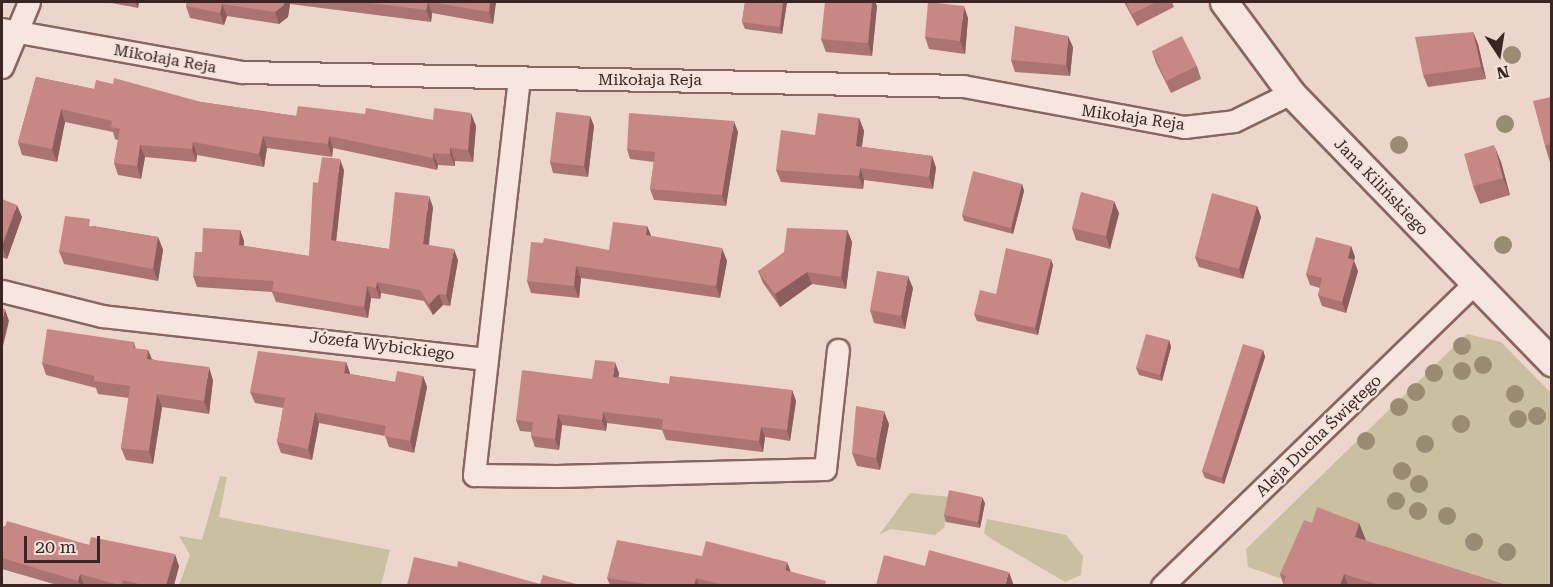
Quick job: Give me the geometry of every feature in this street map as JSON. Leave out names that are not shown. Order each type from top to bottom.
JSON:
[{"type":"street","points":[[2,67],[9,32],[29,2]]},
{"type":"street","name":"Jana Kilińskiego","points":[[1224,2],[1291,93],[1551,362]]},
{"type":"street","name":"Mikołaja Reja","points":[[9,32],[242,72],[519,80],[963,86],[1184,128],[1234,121],[1291,93]]},
{"type":"street","points":[[519,80],[474,475],[825,469],[838,350]]},
{"type":"street","name":"Aleja Ducha Świętego","points":[[1162,585],[1474,284]]},
{"type":"street","name":"Józefa Wybickiego","points":[[2,291],[102,316],[487,359]]},
{"type":"shaded area","points":[[1467,334],[1501,342],[1551,393],[1551,585],[1294,583],[1248,567],[1246,549]]},
{"type":"shaded area","points":[[220,476],[227,477],[219,517],[390,550],[381,585],[179,585],[190,555],[179,536],[202,540]]},
{"type":"shaded area","points":[[910,493],[951,497],[944,528],[935,535],[891,529],[879,535]]},
{"type":"shaded area","points":[[987,519],[1066,535],[1083,556],[1081,575],[1065,582],[990,538],[984,533]]},
{"type":"building","points":[[187,2],[284,2],[284,5],[275,12],[222,4],[220,13],[186,6]]},
{"type":"building","points":[[362,2],[428,2],[426,10]]},
{"type":"building","points":[[431,2],[490,2],[489,12]]},
{"type":"building","points":[[745,2],[783,2],[780,27],[742,22]]},
{"type":"building","points":[[825,2],[872,2],[868,43],[821,39]]},
{"type":"building","points":[[928,2],[964,6],[960,41],[925,37]]},
{"type":"building","points":[[1126,2],[1156,2],[1132,14]]},
{"type":"building","points":[[1015,26],[1068,36],[1066,65],[1011,60]]},
{"type":"building","points":[[1473,32],[1481,67],[1423,75],[1415,37]]},
{"type":"building","points":[[1182,36],[1197,66],[1166,81],[1152,51]]},
{"type":"building","points":[[36,77],[94,89],[96,80],[113,84],[114,78],[201,102],[296,116],[298,106],[365,114],[366,108],[433,120],[434,108],[471,113],[468,150],[450,148],[450,154],[433,153],[433,158],[329,136],[328,144],[263,136],[259,154],[193,142],[192,149],[140,145],[137,166],[114,163],[120,129],[111,127],[112,121],[61,109],[52,149],[18,142]]},
{"type":"building","points":[[1551,97],[1551,144],[1545,146],[1533,101]]},
{"type":"building","points":[[556,112],[590,116],[584,166],[550,162]]},
{"type":"building","points":[[629,113],[734,121],[722,195],[650,189],[655,152],[627,149]]},
{"type":"building","points":[[818,113],[859,118],[856,146],[932,156],[929,177],[860,168],[859,176],[776,170],[781,130],[815,135]]},
{"type":"building","points":[[1494,145],[1503,178],[1473,186],[1464,154]]},
{"type":"building","points":[[322,157],[340,159],[331,240],[389,249],[395,192],[429,196],[423,244],[454,249],[446,295],[439,294],[429,304],[420,290],[377,282],[376,288],[367,286],[364,307],[272,291],[274,281],[193,276],[195,252],[202,252],[203,228],[240,230],[239,245],[309,256],[313,182],[318,183]]},
{"type":"building","points":[[973,171],[1022,184],[1011,228],[962,215]]},
{"type":"building","points":[[1081,192],[1114,201],[1106,236],[1072,228]]},
{"type":"building","points":[[1212,193],[1257,206],[1239,269],[1195,257]]},
{"type":"building","points":[[2,199],[17,205],[2,246]]},
{"type":"building","points":[[65,216],[90,219],[89,226],[158,237],[153,269],[59,251]]},
{"type":"building","points":[[613,222],[647,226],[646,235],[722,248],[716,286],[576,266],[574,286],[527,281],[531,242],[543,243],[544,238],[609,250]]},
{"type":"building","points":[[787,228],[847,230],[841,277],[807,272],[775,294],[758,271],[784,252]]},
{"type":"building","points":[[1316,237],[1351,246],[1348,258],[1354,260],[1342,302],[1318,295],[1322,278],[1306,274]]},
{"type":"building","points":[[1006,248],[1051,259],[1035,328],[974,314],[980,290],[996,294]]},
{"type":"building","points":[[877,271],[908,276],[901,316],[870,310]]},
{"type":"building","points":[[47,329],[134,342],[133,348],[148,350],[147,359],[209,367],[204,401],[157,394],[149,451],[121,448],[130,386],[94,381],[94,376],[42,363]]},
{"type":"building","points":[[1146,334],[1169,340],[1160,375],[1136,368]]},
{"type":"building","points":[[1243,344],[1263,350],[1222,478],[1202,471]]},
{"type":"building","points":[[258,351],[346,362],[344,373],[395,382],[397,371],[423,376],[410,441],[384,436],[386,426],[315,412],[308,449],[277,442],[285,398],[250,392]]},
{"type":"building","points":[[595,360],[615,362],[613,377],[669,384],[670,376],[792,390],[787,430],[761,427],[759,441],[662,429],[663,419],[603,412],[602,420],[558,414],[555,439],[531,436],[533,422],[516,420],[522,370],[592,379]]},
{"type":"building","points":[[856,406],[884,411],[876,458],[852,453]]},
{"type":"building","points":[[949,490],[982,497],[978,522],[944,515]]},
{"type":"building","points":[[1317,507],[1359,523],[1355,537],[1506,585],[1379,585],[1344,574],[1340,585],[1283,585],[1286,576],[1280,574],[1304,520],[1312,523]]},
{"type":"building","points":[[7,521],[89,545],[91,537],[175,554],[166,585],[143,585],[123,580],[119,585],[80,574],[78,581],[2,558],[2,526],[5,527]]},
{"type":"building","points":[[617,540],[702,556],[706,541],[787,562],[785,570],[826,581],[825,585],[724,585],[696,578],[694,585],[652,585],[607,578]]},
{"type":"building","points":[[929,550],[1009,572],[1005,585],[876,585],[884,555],[925,566]]},
{"type":"building","points":[[414,557],[457,567],[458,561],[540,584],[543,575],[580,585],[407,585]]}]
